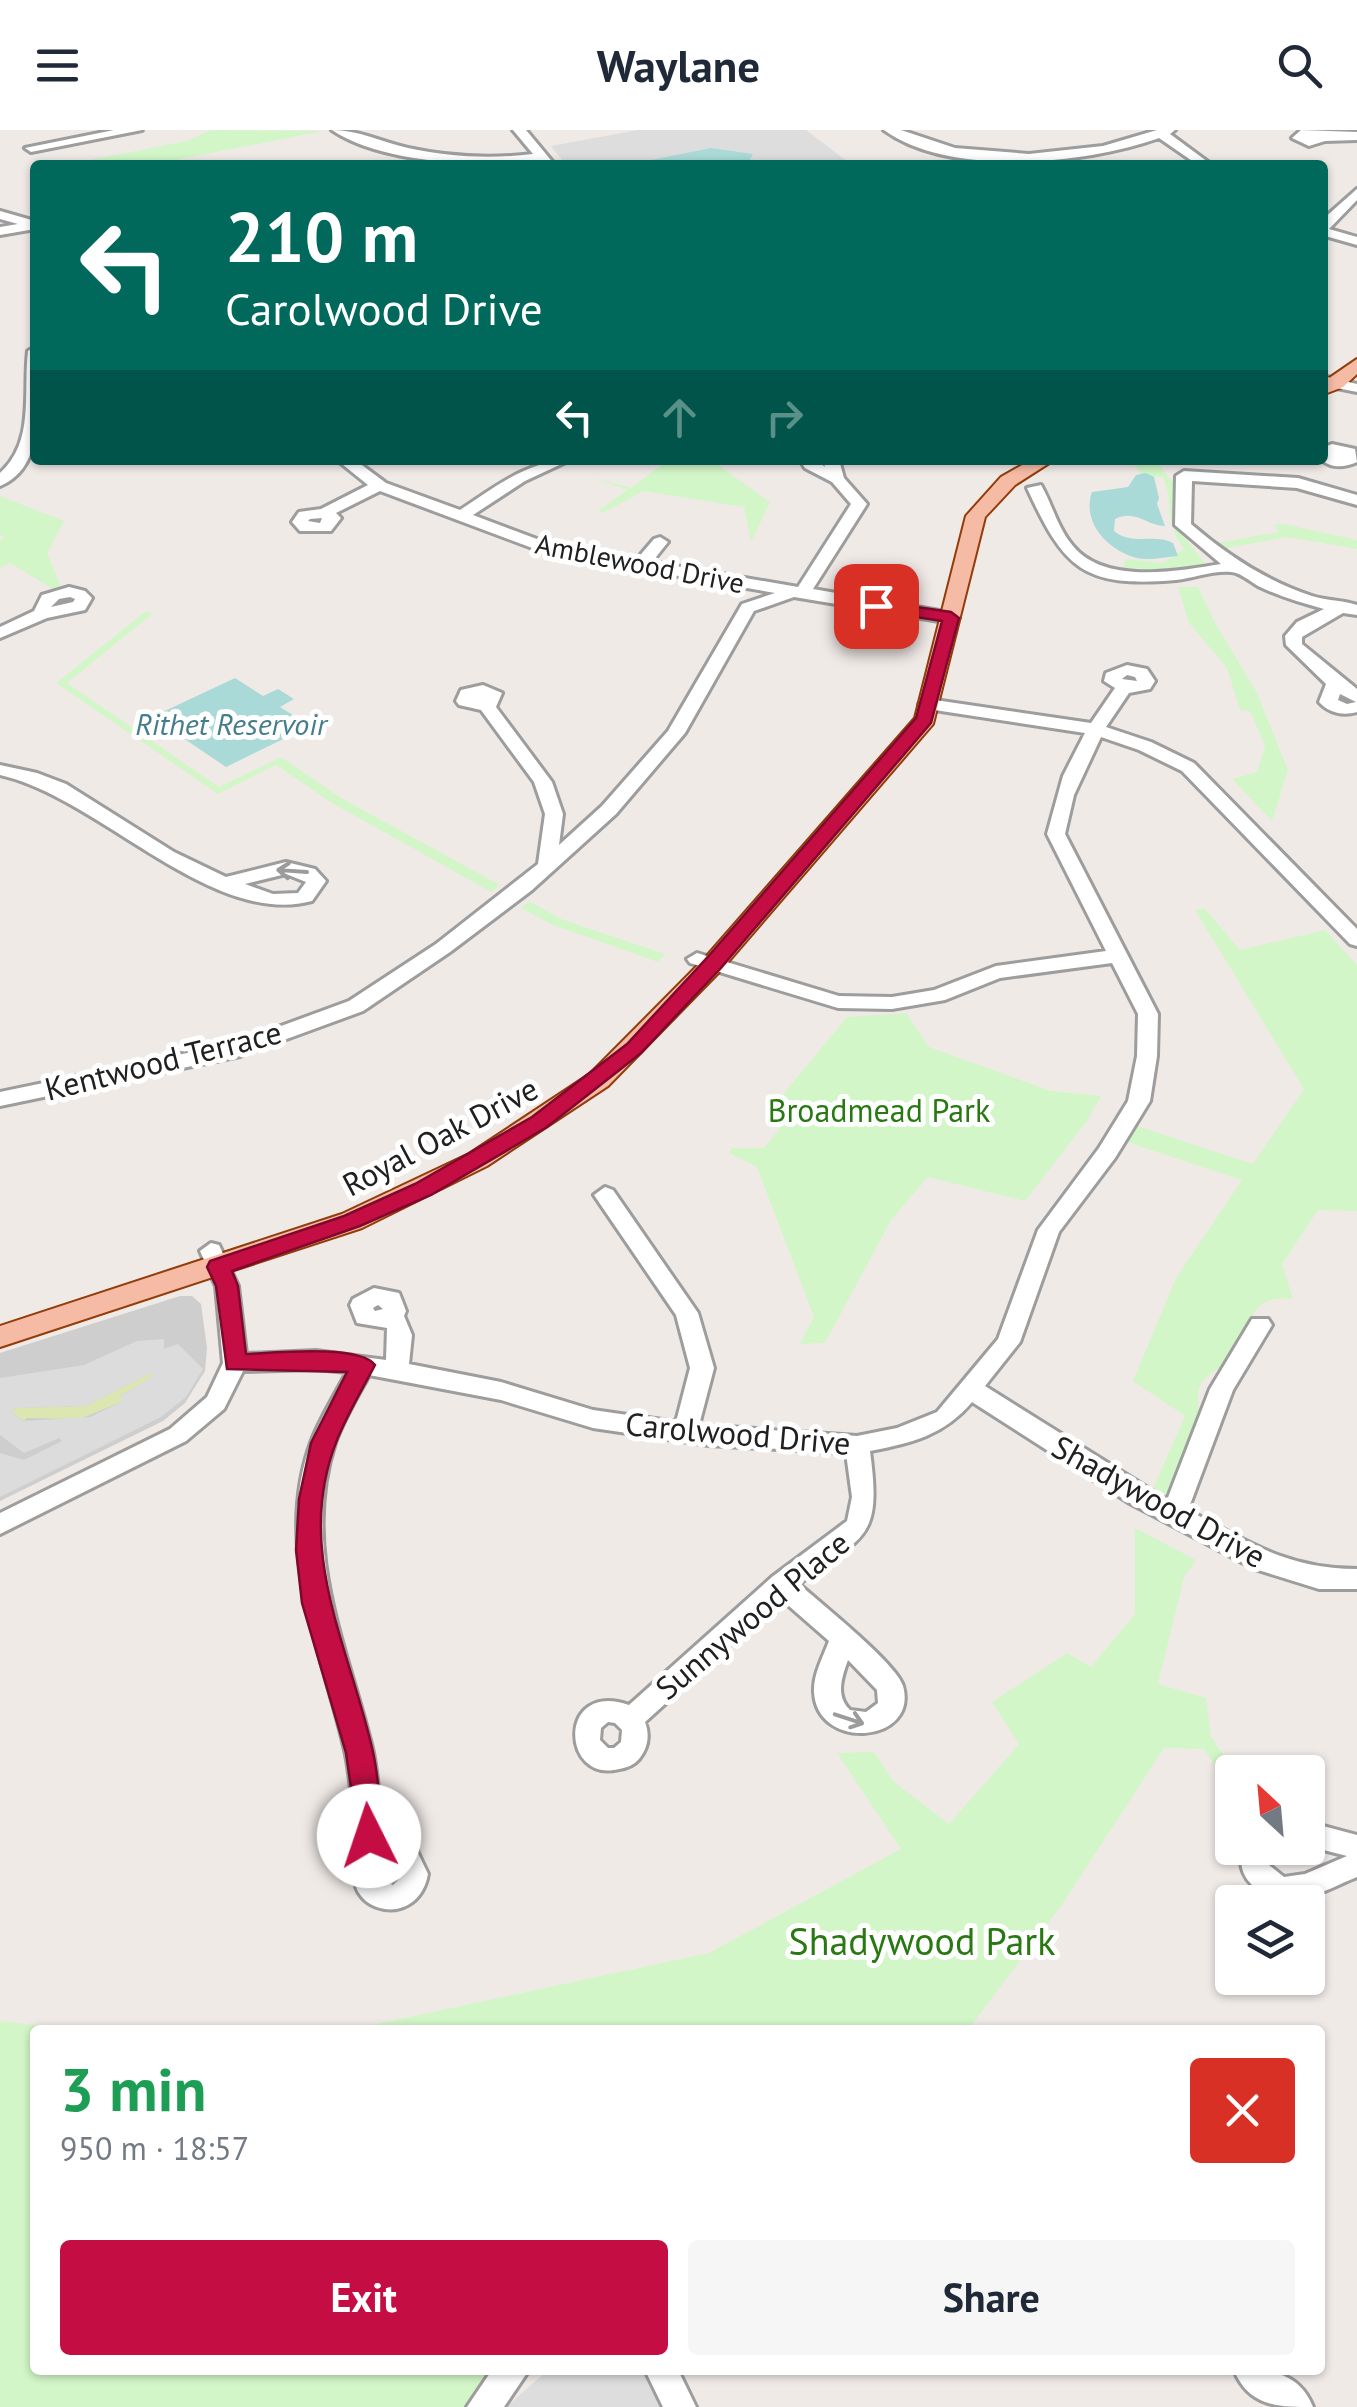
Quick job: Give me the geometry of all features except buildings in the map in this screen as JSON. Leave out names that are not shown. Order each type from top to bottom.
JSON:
[{"type":"main road","points":[[1328,383],[1357,364]]},
{"type":"main road","name":"Royal Oak Drive","points":[[0,1319],[352,1221],[423,1189],[517,1137],[599,1080],[634,1048],[704,962],[925,719],[976,516],[1008,481],[1036,465]]},
{"type":"main road","name":"Royal Oak Drive","points":[[0,1337],[215,1259]]},
{"type":"street","points":[[29,130],[32,148],[40,160]]},
{"type":"street","points":[[32,148],[136,130]]},
{"type":"street","points":[[338,130],[388,149],[437,160]]},
{"type":"street","points":[[519,130],[546,160]]},
{"type":"street","points":[[890,130],[971,160],[1059,156],[1165,132],[1200,160]]},
{"type":"street","points":[[1320,137],[1357,136]]},
{"type":"street","points":[[1328,224],[1357,193]]},
{"type":"street","points":[[0,215],[30,224]]},
{"type":"street","points":[[0,231],[30,226]]},
{"type":"street","points":[[1328,231],[1357,238]]},
{"type":"street","points":[[1328,384],[1357,388]]},
{"type":"street","points":[[0,481],[17,469],[30,451]]},
{"type":"street","points":[[1324,492],[1339,462]]},
{"type":"street","name":"Amblewood Drive","points":[[352,465],[380,486],[549,549],[951,618]]},
{"type":"street","points":[[460,516],[520,478],[550,465]]},
{"type":"street","points":[[810,465],[838,480]]},
{"type":"street","points":[[738,584],[748,608],[795,594],[859,504],[838,480],[833,465]]},
{"type":"street","points":[[1173,465],[1184,476],[1280,481],[1357,500]]},
{"type":"street","points":[[1184,476],[1183,525],[1208,549],[1234,566],[1352,603]]},
{"type":"street","points":[[325,513],[356,494],[380,486]]},
{"type":"street","points":[[1035,488],[1070,554],[1093,569],[1114,574],[1190,574],[1234,566]]},
{"type":"street","points":[[640,566],[660,542]]},
{"type":"street","points":[[1352,603],[1357,624]]},
{"type":"street","points":[[1352,603],[1293,636],[1298,653],[1357,697]]},
{"type":"street","name":"Kentwood Terrace","points":[[0,1099],[240,1049],[356,1006],[444,948],[525,886],[609,810],[676,734],[748,608]]},
{"type":"street","points":[[0,633],[42,614]]},
{"type":"street","points":[[1334,683],[1328,702],[1345,710],[1357,707]]},
{"type":"street","name":"Carolwood Drive","points":[[236,1363],[316,1360],[363,1365],[501,1391],[593,1419],[685,1432],[857,1446],[901,1436],[945,1418],[1008,1342],[1048,1230],[1106,1153],[1139,1101],[1147,1056],[1148,1014],[1056,834],[1060,805],[1094,729],[1124,688]]},
{"type":"street","points":[[928,704],[1094,729],[1145,746],[1188,767],[1357,940]]},
{"type":"street","points":[[486,706],[544,782],[554,814],[548,863]]},
{"type":"street","points":[[0,770],[49,782],[177,866],[209,881],[226,883]]},
{"type":"street","points":[[704,962],[838,1002],[892,1003],[938,996],[996,972],[1116,956]]},
{"type":"street","points":[[605,1195],[687,1314],[702,1368],[685,1432]]},
{"type":"street","points":[[0,1524],[192,1425],[216,1402],[236,1363],[227,1286],[215,1259]]},
{"type":"street","points":[[390,1316],[400,1325],[402,1336],[396,1370]]},
{"type":"street","points":[[1174,1514],[1222,1389],[1260,1325]]},
{"type":"street","points":[[363,1365],[323,1443],[312,1499],[308,1550],[315,1603],[360,1753],[369,1836],[376,1852]]},
{"type":"street","name":"Shadywood Drive","points":[[972,1390],[1060,1449],[1264,1562],[1319,1579],[1357,1579]]},
{"type":"street","name":"Sunnywood Place","points":[[631,1719],[780,1584],[858,1526],[864,1497],[857,1446]]},
{"type":"street","points":[[780,1584],[843,1638]]},
{"type":"street","points":[[1325,1839],[1357,1847]]},
{"type":"street","points":[[1255,1865],[1264,1881],[1289,1892],[1357,1865]]},
{"type":"street","points":[[483,2407],[509,2375]]},
{"type":"street","points":[[664,2375],[680,2407]]},
{"type":"street","points":[[1256,2375],[1296,2407]]},
{"type":"shaded area","points":[[638,130],[806,130],[845,160],[562,160],[551,146]]},
{"type":"shaded area","points":[[180,1296],[192,1296],[201,1304],[207,1348],[205,1371],[185,1403],[163,1421],[0,1501],[0,1353]]},
{"type":"shaded area","points":[[164,1339],[164,1349],[178,1344],[203,1369],[186,1397],[161,1417],[0,1497],[0,1453],[24,1460],[62,1441],[59,1438],[24,1453],[0,1435],[0,1378],[84,1365],[137,1341]],"holes":[[[151,1373],[154,1375],[119,1397],[123,1401],[90,1417],[23,1421],[11,1412],[17,1408],[86,1406]]]},
{"type":"shaded area","points":[[542,2375],[648,2375],[668,2407],[506,2407]]},
{"type":"green space","points":[[211,130],[323,131],[176,160],[90,160],[187,141]]},
{"type":"green space","points":[[661,465],[720,465],[770,502],[751,542],[744,507],[643,491],[603,513],[598,511],[627,490],[595,478],[631,488]]},
{"type":"green space","points":[[1135,465],[1159,465],[1174,484],[1182,534],[1208,567],[1194,571],[1123,568],[1126,559],[1163,563],[1184,549],[1173,529],[1163,477],[1144,477]]},
{"type":"green space","points":[[0,496],[64,521],[47,553],[61,587],[53,589],[10,563],[0,568],[0,541],[5,537],[0,535]]},
{"type":"green space","points":[[1274,525],[1357,540],[1357,549],[1286,537],[1222,549],[1217,543],[1279,532]]},
{"type":"green space","points":[[1178,587],[1198,587],[1257,693],[1288,770],[1272,821],[1232,779],[1257,772],[1265,746],[1250,711],[1240,710],[1227,668],[1189,623]]},
{"type":"green space","points":[[146,611],[152,614],[67,683],[219,787],[281,757],[341,798],[500,885],[491,892],[332,803],[276,765],[218,794],[56,683]]},
{"type":"green space","points":[[529,901],[561,919],[665,954],[658,962],[553,925],[521,908]]},
{"type":"green space","points":[[1204,908],[1240,950],[1325,930],[1357,965],[1357,1211],[1318,1210],[1282,1264],[1293,1299],[1275,1299],[1259,1306],[1252,1317],[1254,1327],[1245,1354],[1203,1381],[1198,1396],[1195,1453],[1173,1491],[1164,1494],[1152,1491],[1185,1416],[1133,1381],[1176,1278],[1242,1180],[1124,1141],[1134,1125],[1253,1164],[1304,1089],[1195,910]]},
{"type":"green space","name":"Broadmead Park","points":[[906,1013],[929,1047],[1051,1091],[1101,1096],[1087,1121],[1025,1201],[928,1177],[891,1220],[825,1343],[800,1344],[814,1317],[757,1167],[729,1153],[732,1148],[764,1148],[797,1107],[779,1099],[847,1017]]},
{"type":"green space","points":[[151,1373],[155,1375],[120,1396],[123,1401],[80,1419],[24,1421],[11,1412],[17,1408],[86,1406]]},
{"type":"green space","name":"Shadywood Park","points":[[1135,1528],[1196,1560],[1184,1577],[1158,1684],[1206,1698],[1211,1737],[1223,1755],[1215,1755],[1215,1766],[1204,1749],[1164,1748],[1061,1906],[972,2025],[372,2025],[709,1953],[901,1849],[837,1753],[874,1752],[894,1782],[949,1824],[1019,1744],[992,1702],[1067,1653],[1091,1667],[1135,1614]]},
{"type":"green space","points":[[0,2021],[35,2025],[30,2025],[30,2375],[490,2375],[464,2407],[0,2407]]},
{"type":"water","points":[[711,148],[753,154],[750,160],[651,160]]},
{"type":"water","points":[[1146,473],[1154,477],[1165,526],[1122,516],[1115,519],[1114,531],[1128,538],[1166,540],[1173,543],[1178,556],[1137,558],[1117,549],[1094,525],[1090,514],[1092,492],[1128,487],[1136,475]]},
{"type":"water","name":"Rithet Reservoir","points":[[235,678],[263,696],[278,689],[294,699],[280,707],[310,726],[226,767],[152,717]]},
{"type":"route","points":[[369,1836],[360,1753],[315,1603],[308,1550],[312,1499],[323,1443],[363,1365],[316,1360],[236,1363],[227,1286],[218,1267],[352,1221],[423,1189],[540,1122],[599,1080],[634,1048],[925,719],[951,618],[876,606]]}]
